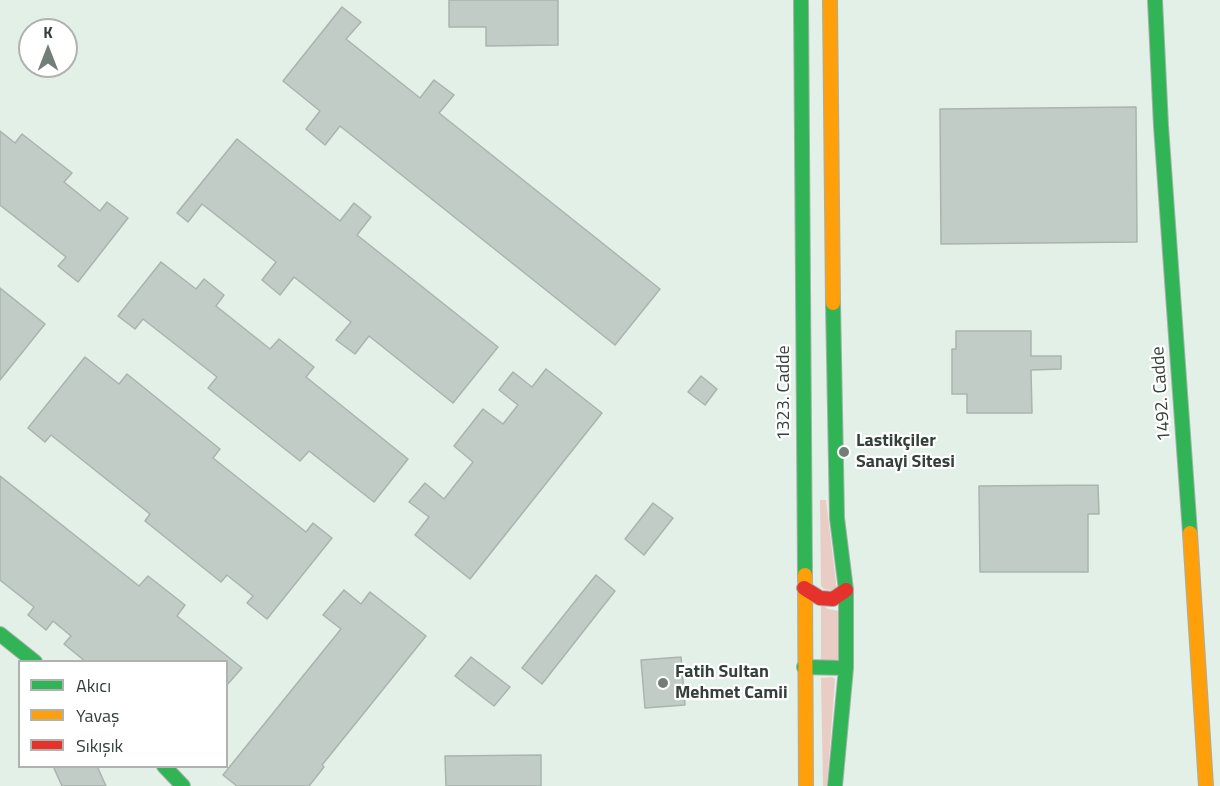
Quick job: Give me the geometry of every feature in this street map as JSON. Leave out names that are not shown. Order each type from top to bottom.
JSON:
[{"type":"main road","name":"1323. Cadde","points":[[801,0],[820,483],[804,588],[806,786]]},
{"type":"main road","points":[[830,0],[820,483],[846,590],[846,668],[835,786]]},
{"type":"main road","name":"1492. Cadde","points":[[1155,0],[1161,126],[1194,582],[1206,786]]},
{"type":"main road","points":[[804,588],[820,598],[833,599],[846,590]]},
{"type":"main road","points":[[0,634],[32,660]]},
{"type":"main road","points":[[804,667],[846,668]]},
{"type":"main road","points":[[166,768],[183,786]]},
{"type":"shaded area","points":[[820,500],[826,500],[837,591],[824,589],[821,586]]},
{"type":"shaded area","points":[[821,604],[828,609],[839,611],[841,659],[821,662]]},
{"type":"shaded area","points":[[821,678],[835,679],[827,786],[823,786]]},
{"type":"building","points":[[449,0],[558,0],[558,45],[486,46],[486,27],[449,27]]},
{"type":"building","points":[[342,7],[361,22],[346,39],[420,98],[434,80],[454,95],[439,113],[660,289],[615,345],[340,126],[325,145],[306,129],[320,111],[283,81]]},
{"type":"building","points":[[1136,107],[1137,242],[941,244],[940,109]]},
{"type":"building","points":[[0,131],[15,143],[22,134],[72,173],[64,182],[100,211],[107,202],[128,218],[78,282],[58,266],[66,257],[0,205]]},
{"type":"building","points":[[237,139],[340,221],[354,203],[371,217],[357,235],[498,347],[453,403],[369,336],[355,354],[336,340],[351,322],[294,277],[280,295],[262,280],[276,262],[202,204],[188,222],[177,213]]},
{"type":"building","points":[[161,262],[196,289],[204,279],[224,295],[216,306],[270,349],[279,339],[314,367],[306,377],[408,459],[374,502],[309,451],[300,461],[223,400],[208,388],[217,377],[143,319],[135,329],[118,316]]},
{"type":"building","points":[[0,288],[45,324],[0,380]]},
{"type":"building","points":[[956,331],[1031,331],[1031,356],[1061,356],[1061,369],[1031,370],[1032,413],[967,413],[967,394],[952,394],[952,349],[956,349]]},
{"type":"building","points":[[85,357],[119,384],[127,374],[220,449],[213,458],[306,532],[313,523],[332,538],[267,619],[247,603],[253,596],[227,575],[221,582],[145,521],[150,514],[51,435],[45,442],[28,428]]},
{"type":"building","points":[[546,369],[602,413],[470,579],[415,535],[429,517],[409,502],[425,483],[444,499],[473,462],[454,446],[483,409],[503,424],[518,405],[499,390],[513,372],[532,387]]},
{"type":"building","points":[[701,376],[717,389],[705,405],[688,392]]},
{"type":"building","points":[[0,476],[139,586],[148,576],[185,605],[177,616],[242,668],[228,684],[228,660],[84,660],[64,644],[71,636],[53,621],[46,630],[28,615],[34,607],[0,580]]},
{"type":"building","points":[[1098,485],[1099,514],[1088,514],[1088,572],[980,572],[979,486]]},
{"type":"building","points":[[653,503],[673,518],[644,555],[625,539]]},
{"type":"building","points":[[596,575],[615,591],[542,684],[522,668]]},
{"type":"building","points":[[344,590],[361,604],[370,592],[426,636],[322,765],[324,767],[309,786],[237,786],[223,775],[341,629],[323,615]]},
{"type":"building","points":[[471,657],[510,687],[494,706],[455,676]]},
{"type":"building","name":"Fatih Sultan Mehmet Camii","points":[[681,657],[685,705],[645,708],[641,660]]},
{"type":"building","points":[[541,755],[541,786],[446,786],[445,756]]},
{"type":"building","points":[[54,768],[98,768],[106,786],[62,786]]},
{"type":"traffic: fast","points":[[801,0],[805,575]]},
{"type":"traffic: fast","points":[[1155,0],[1161,126],[1190,533]]},
{"type":"traffic: fast","points":[[833,303],[837,518],[846,590],[846,668],[835,786]]},
{"type":"traffic: fast","points":[[0,634],[32,660]]},
{"type":"traffic: fast","points":[[804,667],[846,668]]},
{"type":"traffic: fast","points":[[166,768],[183,786]]},
{"type":"traffic: slow","points":[[830,0],[833,303]]},
{"type":"traffic: slow","points":[[1190,533],[1206,786]]},
{"type":"traffic: slow","points":[[805,575],[806,786]]},
{"type":"traffic: jam","points":[[804,588],[820,598],[833,599],[846,590]]},
{"type":"place","name":"Lastikçiler Sanayi Sitesi","points":[[844,452]]},
{"type":"place","name":"Fatih Sultan Mehmet Camii","points":[[663,683]]}]
